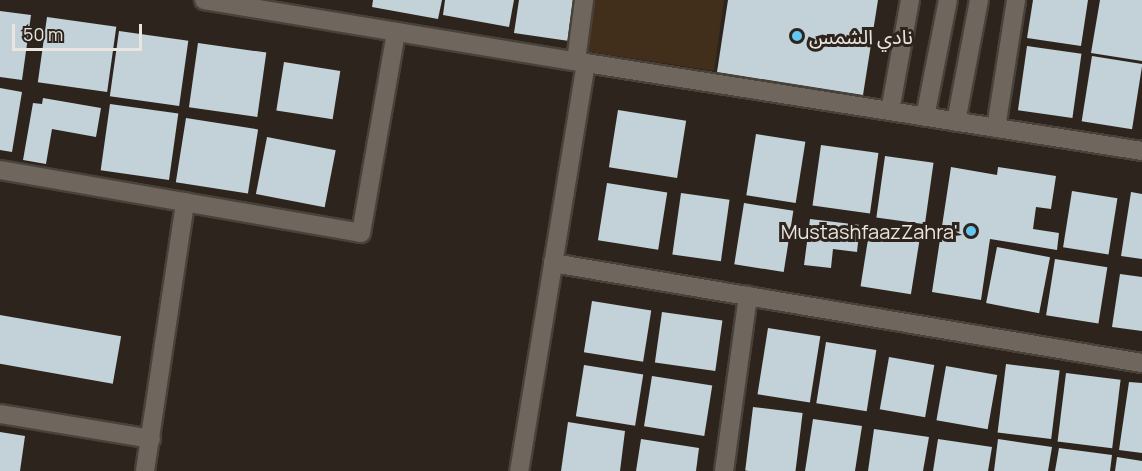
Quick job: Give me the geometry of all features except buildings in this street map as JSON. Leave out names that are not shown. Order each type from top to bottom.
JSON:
[{"type":"lane","points":[[204,0],[1142,151]]},
{"type":"lane","points":[[519,471],[553,263],[581,62],[584,0]]},
{"type":"lane","points":[[890,111],[910,0]]},
{"type":"lane","points":[[926,117],[948,0]]},
{"type":"lane","points":[[956,122],[979,0]]},
{"type":"lane","points":[[996,128],[1016,0]]},
{"type":"lane","points":[[0,170],[362,233],[396,32]]},
{"type":"lane","points":[[146,471],[185,202]]},
{"type":"lane","points":[[553,263],[1142,363]]},
{"type":"lane","points":[[724,471],[748,296]]},
{"type":"lane","points":[[0,414],[151,439]]},
{"type":"shaded area","points":[[591,0],[724,0],[714,71],[584,51]]},
{"type":"place","name":"نادي الشمس","points":[[797,36]]},
{"type":"place","name":"MustashfaazZahra'","points":[[971,231]]}]
